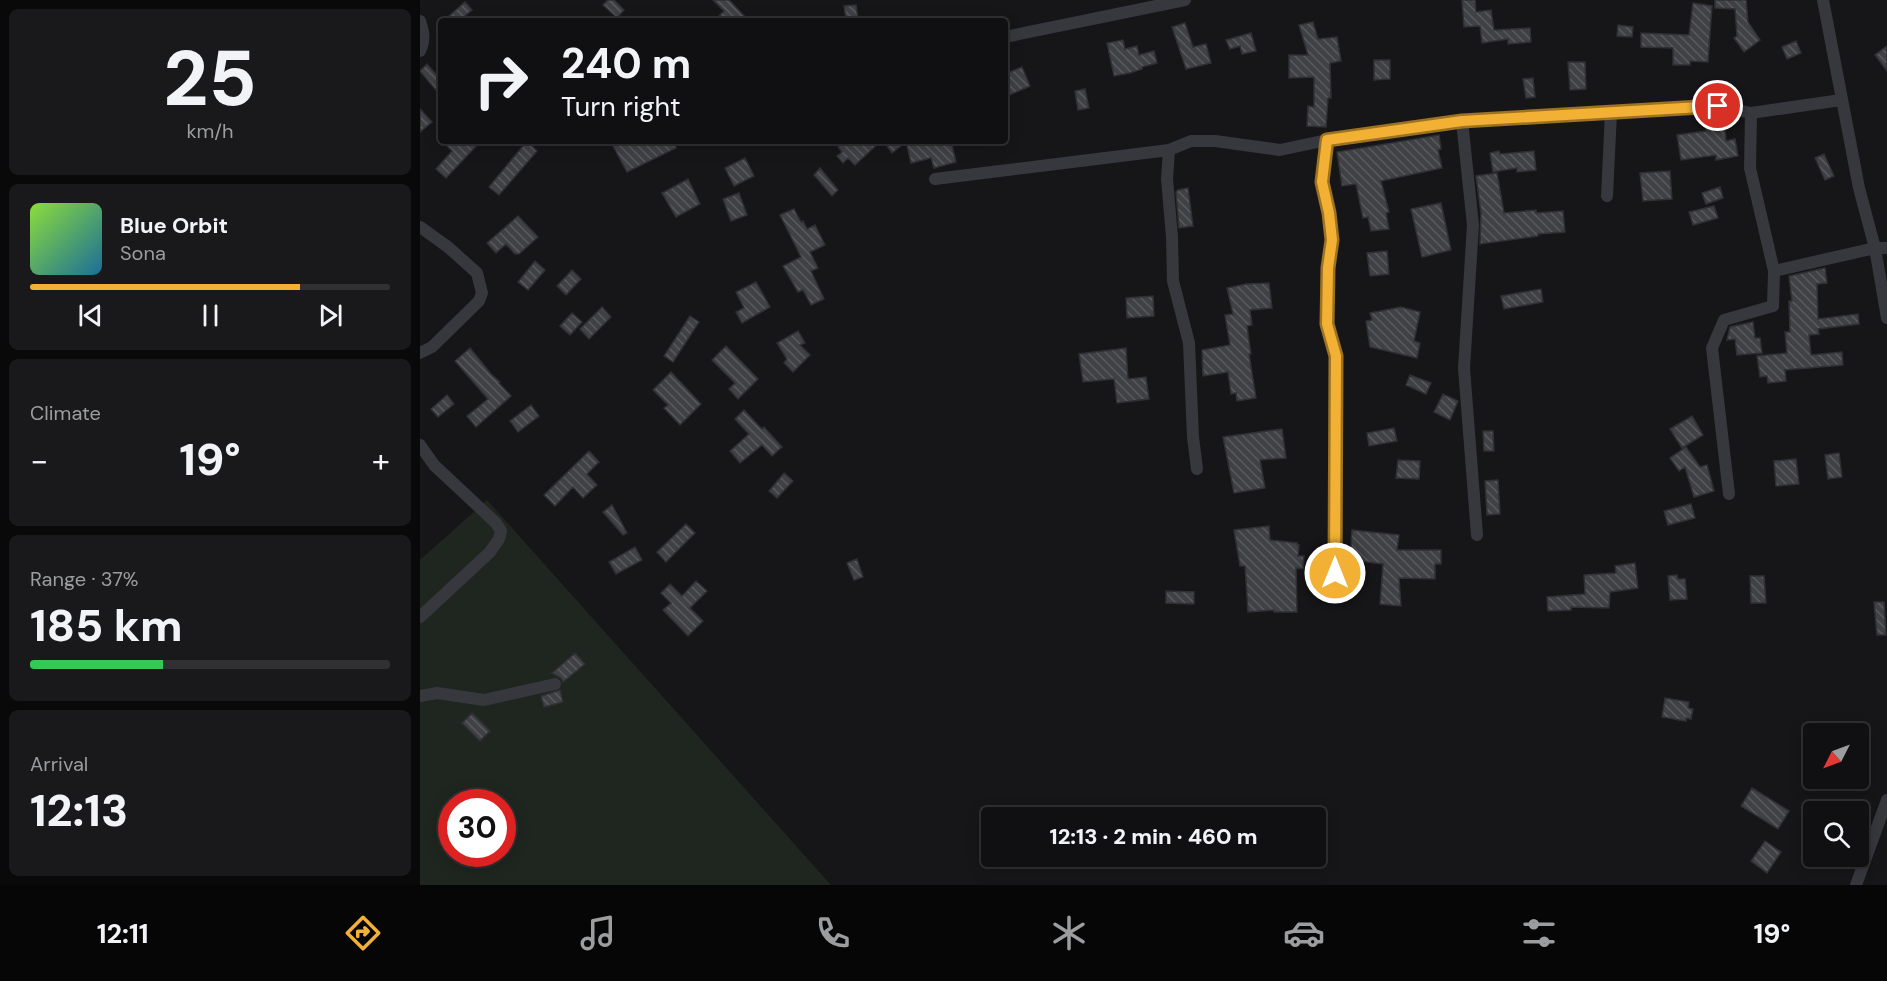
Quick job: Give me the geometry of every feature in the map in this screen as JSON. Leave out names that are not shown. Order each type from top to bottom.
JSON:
[{"type":"street","points":[[1008,36],[1185,0]]},
{"type":"street","points":[[1822,0],[1859,188],[1881,248],[1887,318]]},
{"type":"street","points":[[420,21],[424,32],[420,51]]},
{"type":"street","points":[[935,179],[1169,150],[1191,141],[1224,142],[1280,150],[1327,140],[1462,121],[1718,106],[1751,113],[1841,99]]},
{"type":"street","points":[[1607,196],[1611,112]]},
{"type":"street","points":[[1729,494],[1712,348],[1724,320],[1773,306],[1774,271],[1750,168],[1751,113]]},
{"type":"street","points":[[1462,121],[1473,225],[1464,368],[1477,535]]},
{"type":"street","points":[[1327,140],[1322,182],[1332,240],[1328,268],[1327,324],[1336,356],[1335,573]]},
{"type":"street","points":[[1169,150],[1167,179],[1173,281],[1189,343],[1193,437],[1197,470]]},
{"type":"street","points":[[420,227],[448,247],[477,273],[482,293],[479,301],[432,346],[420,352]]},
{"type":"street","points":[[1774,271],[1881,248]]},
{"type":"street","points":[[420,445],[434,465],[496,523],[501,531],[499,539],[490,552],[420,617]]},
{"type":"street","points":[[420,696],[437,693],[484,700],[555,684]]},
{"type":"street","points":[[1856,885],[1887,800]]},
{"type":"shaded area","points":[[487,500],[831,885],[420,885],[420,560]]},
{"type":"building","points":[[608,0],[614,0],[624,10],[617,18],[603,5]]},
{"type":"building","points":[[713,0],[729,0],[746,18],[717,18],[724,11]]},
{"type":"building","points":[[1462,0],[1475,0],[1476,12],[1491,10],[1494,30],[1530,28],[1531,42],[1508,44],[1508,39],[1482,43],[1480,26],[1464,27]]},
{"type":"building","points":[[1715,0],[1746,0],[1748,22],[1760,40],[1744,52],[1734,38],[1737,36],[1735,9],[1715,8]]},
{"type":"building","points":[[465,2],[472,10],[463,18],[449,16]]},
{"type":"building","points":[[1693,3],[1712,6],[1708,62],[1690,61],[1690,65],[1673,65],[1673,48],[1641,47],[1641,33],[1689,35]]},
{"type":"building","points":[[856,5],[858,18],[846,18],[844,6]]},
{"type":"building","points":[[1313,22],[1318,39],[1337,37],[1341,61],[1330,63],[1331,98],[1328,98],[1326,127],[1307,126],[1308,106],[1314,107],[1314,77],[1289,78],[1289,55],[1308,55],[1299,25]]},
{"type":"building","points":[[1185,23],[1193,47],[1206,44],[1211,63],[1186,69],[1172,27]]},
{"type":"building","points":[[1618,25],[1633,27],[1632,37],[1617,36]]},
{"type":"building","points":[[1251,33],[1256,51],[1242,54],[1240,46],[1230,49],[1226,40]]},
{"type":"building","points":[[1123,40],[1125,49],[1137,46],[1139,55],[1154,51],[1157,63],[1114,76],[1107,43]]},
{"type":"building","points":[[1796,41],[1801,53],[1787,59],[1782,47]]},
{"type":"building","points":[[1887,46],[1887,71],[1875,55]]},
{"type":"building","points":[[1374,60],[1390,60],[1390,79],[1374,80]]},
{"type":"building","points":[[1568,62],[1585,62],[1586,89],[1570,90]]},
{"type":"building","points":[[427,64],[438,77],[438,92],[420,71]]},
{"type":"building","points":[[1022,67],[1030,86],[1008,96],[1008,73]]},
{"type":"building","points":[[1533,78],[1535,97],[1526,98],[1523,79]]},
{"type":"building","points":[[1085,89],[1089,108],[1078,110],[1075,91]]},
{"type":"building","points":[[420,109],[432,122],[420,132]]},
{"type":"building","points":[[1724,117],[1726,141],[1735,139],[1738,156],[1716,160],[1716,155],[1681,160],[1677,135],[1706,131],[1705,118]]},
{"type":"building","points":[[1439,135],[1441,149],[1438,150],[1442,168],[1381,181],[1389,212],[1386,213],[1389,229],[1371,231],[1368,217],[1363,218],[1356,184],[1342,186],[1337,152]]},
{"type":"building","points":[[445,144],[478,144],[446,178],[436,169],[452,151]]},
{"type":"building","points":[[525,144],[530,144],[537,151],[499,195],[489,187]]},
{"type":"building","points":[[617,144],[674,144],[676,148],[627,172],[613,146]]},
{"type":"building","points":[[841,144],[878,144],[855,165],[848,158],[843,163],[837,156],[842,152],[838,147]]},
{"type":"building","points":[[885,144],[903,144],[892,153]]},
{"type":"building","points":[[906,144],[952,144],[956,162],[934,168],[931,158],[911,163]]},
{"type":"building","points":[[1499,151],[1500,154],[1534,151],[1536,170],[1517,172],[1517,168],[1493,172],[1490,153]]},
{"type":"building","points":[[1824,154],[1834,176],[1825,180],[1815,158]]},
{"type":"building","points":[[745,158],[754,176],[734,186],[725,168]]},
{"type":"building","points":[[820,168],[838,190],[832,196],[814,175]]},
{"type":"building","points":[[1670,171],[1672,199],[1643,201],[1640,173]]},
{"type":"building","points":[[1497,173],[1504,213],[1536,210],[1536,213],[1563,211],[1565,232],[1480,244],[1481,213],[1476,176]]},
{"type":"building","points":[[688,179],[700,204],[676,217],[662,193]]},
{"type":"building","points":[[1720,187],[1723,198],[1706,204],[1702,193]]},
{"type":"building","points":[[1188,188],[1193,226],[1179,228],[1176,192]]},
{"type":"building","points":[[739,193],[747,215],[731,221],[723,199]]},
{"type":"building","points":[[1441,203],[1451,250],[1422,257],[1411,209]]},
{"type":"building","points":[[1714,206],[1718,218],[1693,225],[1689,212]]},
{"type":"building","points":[[794,209],[807,229],[815,225],[825,245],[810,252],[818,268],[811,271],[824,299],[811,305],[803,290],[798,292],[783,266],[801,257],[780,215]]},
{"type":"building","points":[[518,216],[538,237],[519,254],[515,254],[506,244],[496,253],[487,243]]},
{"type":"building","points":[[1387,251],[1389,274],[1370,276],[1367,253]]},
{"type":"building","points":[[535,261],[545,270],[528,290],[518,282]]},
{"type":"building","points":[[1825,268],[1827,283],[1817,284],[1818,319],[1858,314],[1859,324],[1818,329],[1819,334],[1809,335],[1811,355],[1842,352],[1843,365],[1785,370],[1786,381],[1768,383],[1767,376],[1760,377],[1757,356],[1787,353],[1785,332],[1790,332],[1789,301],[1792,301],[1789,276]]},
{"type":"building","points":[[572,270],[581,279],[566,295],[557,286]]},
{"type":"building","points":[[756,282],[770,307],[742,323],[736,312],[744,308],[736,292]]},
{"type":"building","points":[[1269,283],[1272,308],[1250,310],[1252,325],[1247,326],[1256,398],[1237,401],[1236,393],[1231,394],[1228,372],[1203,376],[1202,350],[1230,345],[1225,315],[1233,314],[1227,288]]},
{"type":"building","points":[[1541,289],[1543,302],[1504,309],[1501,296]]},
{"type":"building","points":[[1153,296],[1154,316],[1127,318],[1126,298]]},
{"type":"building","points":[[602,307],[611,317],[589,339],[580,329]]},
{"type":"building","points":[[1401,307],[1420,312],[1414,341],[1420,343],[1417,358],[1370,347],[1366,321],[1372,320],[1370,313]]},
{"type":"building","points":[[572,313],[582,322],[570,335],[560,326]]},
{"type":"building","points":[[690,316],[699,322],[673,362],[664,356]]},
{"type":"building","points":[[1753,322],[1755,338],[1760,338],[1762,353],[1737,355],[1735,339],[1727,340],[1730,327]]},
{"type":"building","points":[[798,331],[805,343],[800,345],[810,355],[793,372],[784,363],[787,359],[777,343]]},
{"type":"building","points":[[726,346],[758,379],[738,399],[729,389],[735,383],[712,360]]},
{"type":"building","points":[[470,348],[511,396],[476,427],[467,416],[488,399],[455,361]]},
{"type":"building","points":[[1126,348],[1128,379],[1146,377],[1149,399],[1117,403],[1114,379],[1083,382],[1079,354]]},
{"type":"building","points":[[671,372],[701,404],[680,425],[664,408],[668,405],[653,390]]},
{"type":"building","points":[[1410,375],[1431,383],[1426,394],[1406,385]]},
{"type":"building","points":[[1443,394],[1458,401],[1450,420],[1434,412]]},
{"type":"building","points":[[447,395],[454,404],[438,417],[431,409]]},
{"type":"building","points":[[531,405],[539,416],[518,432],[510,421]]},
{"type":"building","points":[[744,410],[782,447],[772,456],[762,445],[740,463],[730,451],[749,434],[735,419]]},
{"type":"building","points":[[1692,416],[1703,435],[1682,448],[1670,429]]},
{"type":"building","points":[[1394,428],[1397,441],[1369,446],[1367,433]]},
{"type":"building","points":[[1282,429],[1286,458],[1260,460],[1265,488],[1234,493],[1223,437]]},
{"type":"building","points":[[1483,431],[1493,431],[1494,451],[1484,451]]},
{"type":"building","points":[[1686,447],[1700,467],[1707,465],[1714,491],[1694,497],[1685,467],[1679,471],[1670,458]]},
{"type":"building","points":[[589,451],[599,462],[587,474],[597,485],[583,498],[573,487],[555,506],[544,495]]},
{"type":"building","points":[[1839,453],[1842,477],[1828,479],[1825,455]]},
{"type":"building","points":[[1796,459],[1799,484],[1776,486],[1774,461]]},
{"type":"building","points":[[1398,460],[1420,461],[1419,479],[1396,478]]},
{"type":"building","points":[[784,473],[793,481],[777,498],[769,491]]},
{"type":"building","points":[[1498,480],[1500,514],[1487,515],[1485,481]]},
{"type":"building","points":[[1691,504],[1695,518],[1668,525],[1664,511]]},
{"type":"building","points":[[612,505],[627,533],[623,535],[603,512]]},
{"type":"building","points":[[686,524],[695,533],[666,562],[657,552]]},
{"type":"building","points":[[1269,526],[1270,540],[1297,543],[1299,545],[1298,556],[1304,556],[1303,569],[1296,568],[1297,612],[1274,612],[1274,610],[1248,612],[1245,566],[1240,566],[1234,530]]},
{"type":"building","points":[[1352,530],[1399,535],[1397,550],[1441,550],[1441,564],[1435,564],[1435,579],[1399,578],[1401,606],[1380,604],[1383,564],[1350,560]]},
{"type":"building","points":[[635,547],[642,560],[616,574],[609,562]]},
{"type":"building","points":[[857,559],[863,577],[854,580],[847,563]]},
{"type":"building","points":[[1635,563],[1638,588],[1610,592],[1609,608],[1571,607],[1571,610],[1548,611],[1547,597],[1585,594],[1584,575],[1616,573],[1615,566]]},
{"type":"building","points":[[1677,575],[1678,579],[1685,579],[1687,599],[1670,600],[1668,576]]},
{"type":"building","points":[[1750,576],[1764,576],[1766,603],[1751,603]]},
{"type":"building","points":[[696,581],[707,591],[690,608],[703,621],[688,636],[663,610],[671,603],[661,593],[670,584],[682,596]]},
{"type":"building","points":[[1166,591],[1194,592],[1194,604],[1166,603]]},
{"type":"building","points":[[1874,602],[1884,602],[1886,635],[1877,635]]},
{"type":"building","points":[[575,653],[585,664],[563,682],[561,678],[552,673]]},
{"type":"building","points":[[560,690],[563,702],[544,707],[541,696]]},
{"type":"building","points":[[1665,698],[1689,702],[1688,708],[1693,709],[1691,719],[1686,718],[1686,721],[1662,717]]},
{"type":"building","points":[[472,713],[490,731],[480,741],[462,723]]},
{"type":"building","points":[[1752,788],[1789,811],[1778,829],[1741,806]]},
{"type":"building","points":[[1765,841],[1781,852],[1767,873],[1751,861]]},
{"type":"route","points":[[1335,573],[1336,356],[1327,324],[1328,268],[1332,240],[1322,182],[1327,140],[1462,121],[1718,106]]}]
